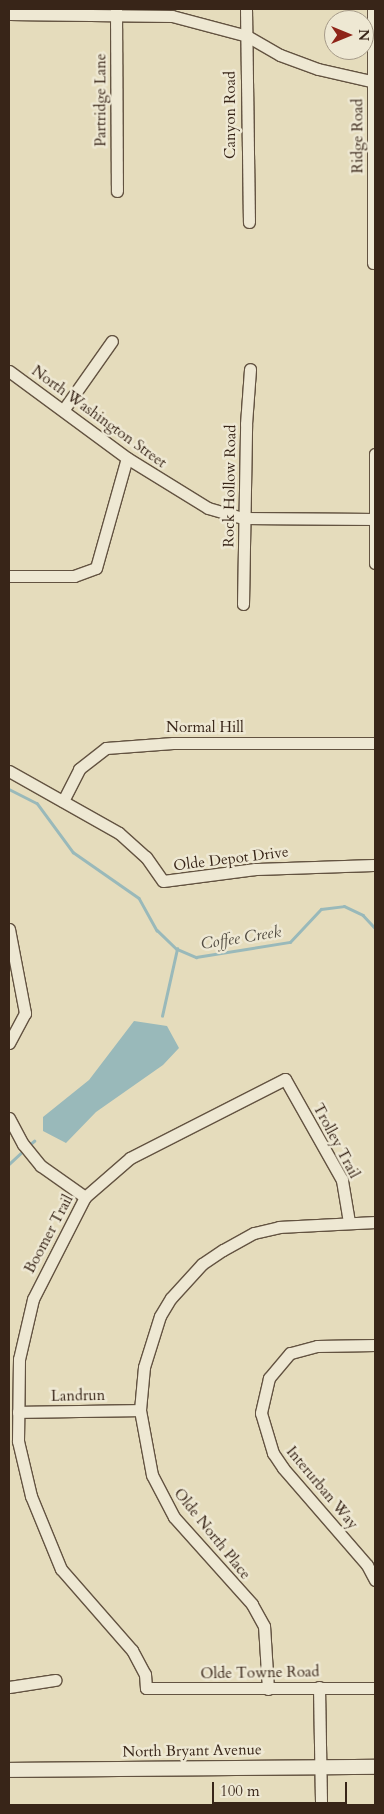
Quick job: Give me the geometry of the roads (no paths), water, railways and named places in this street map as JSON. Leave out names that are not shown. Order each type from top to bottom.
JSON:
[{"type":"street","name":"Canyon Road","points":[[246,9],[246,158],[249,222]]},
{"type":"street","name":"Ridge Road","points":[[373,9],[373,263]]},
{"type":"street","points":[[9,14],[116,12],[172,16],[247,36],[280,55],[374,81]]},
{"type":"street","name":"Partridge Lane","points":[[116,12],[117,191]]},
{"type":"street","points":[[64,409],[112,341]]},
{"type":"street","name":"Rock Hollow Road","points":[[244,604],[244,518],[250,369]]},
{"type":"street","name":"North Washington Street","points":[[9,371],[64,409],[127,458],[208,508],[244,518],[375,519]]},
{"type":"street","points":[[375,454],[375,563]]},
{"type":"street","points":[[9,576],[74,576],[96,568],[127,458]]},
{"type":"street","name":"Normal Hill","points":[[64,801],[79,769],[106,748],[173,743],[375,743]]},
{"type":"street","name":"Olde Depot Drive","points":[[9,771],[119,833],[146,857],[164,881],[255,868],[375,865]]},
{"type":"street","points":[[9,929],[25,1013],[9,1043]]},
{"type":"street","name":"Boomer Trail","points":[[146,1688],[145,1674],[132,1650],[74,1586],[46,1539],[22,1467],[18,1412],[19,1360],[33,1299],[85,1197],[130,1158],[286,1079]]},
{"type":"street","name":"Trolley Trail","points":[[286,1079],[342,1180],[349,1222]]},
{"type":"street","points":[[9,1118],[23,1144],[42,1166],[85,1197]]},
{"type":"street","name":"Olde North Place","points":[[268,1689],[264,1626],[252,1604],[219,1570],[161,1498],[146,1450],[140,1410],[144,1367],[160,1316],[171,1298],[202,1264],[254,1233],[301,1223],[375,1222]]},
{"type":"street","name":"Interurban Way","points":[[375,1345],[317,1346],[290,1353],[269,1378],[261,1413],[273,1453],[283,1468],[367,1565],[375,1580]]},
{"type":"street","name":"Landrun","points":[[18,1412],[140,1410]]},
{"type":"street","points":[[9,1687],[55,1680]]},
{"type":"street","points":[[319,1687],[322,1766],[321,1805]]},
{"type":"street","name":"Olde Towne Road","points":[[146,1688],[375,1688]]},
{"type":"street","name":"North Bryant Avenue","points":[[9,1770],[375,1767]]},
{"type":"water","points":[[134,1021],[167,1026],[179,1048],[163,1065],[96,1112],[66,1143],[43,1131],[43,1117],[89,1080]]},
{"type":"waterway","name":"Coffee Creek","points":[[9,789],[37,803],[73,852],[139,898],[157,930],[177,949],[196,957],[290,942],[321,909],[344,906],[363,915],[375,928]]},
{"type":"waterway","points":[[162,1016],[177,949]]},
{"type":"waterway","points":[[28,1146],[34,1141]]},
{"type":"waterway","points":[[9,1164],[24,1150]]}]
